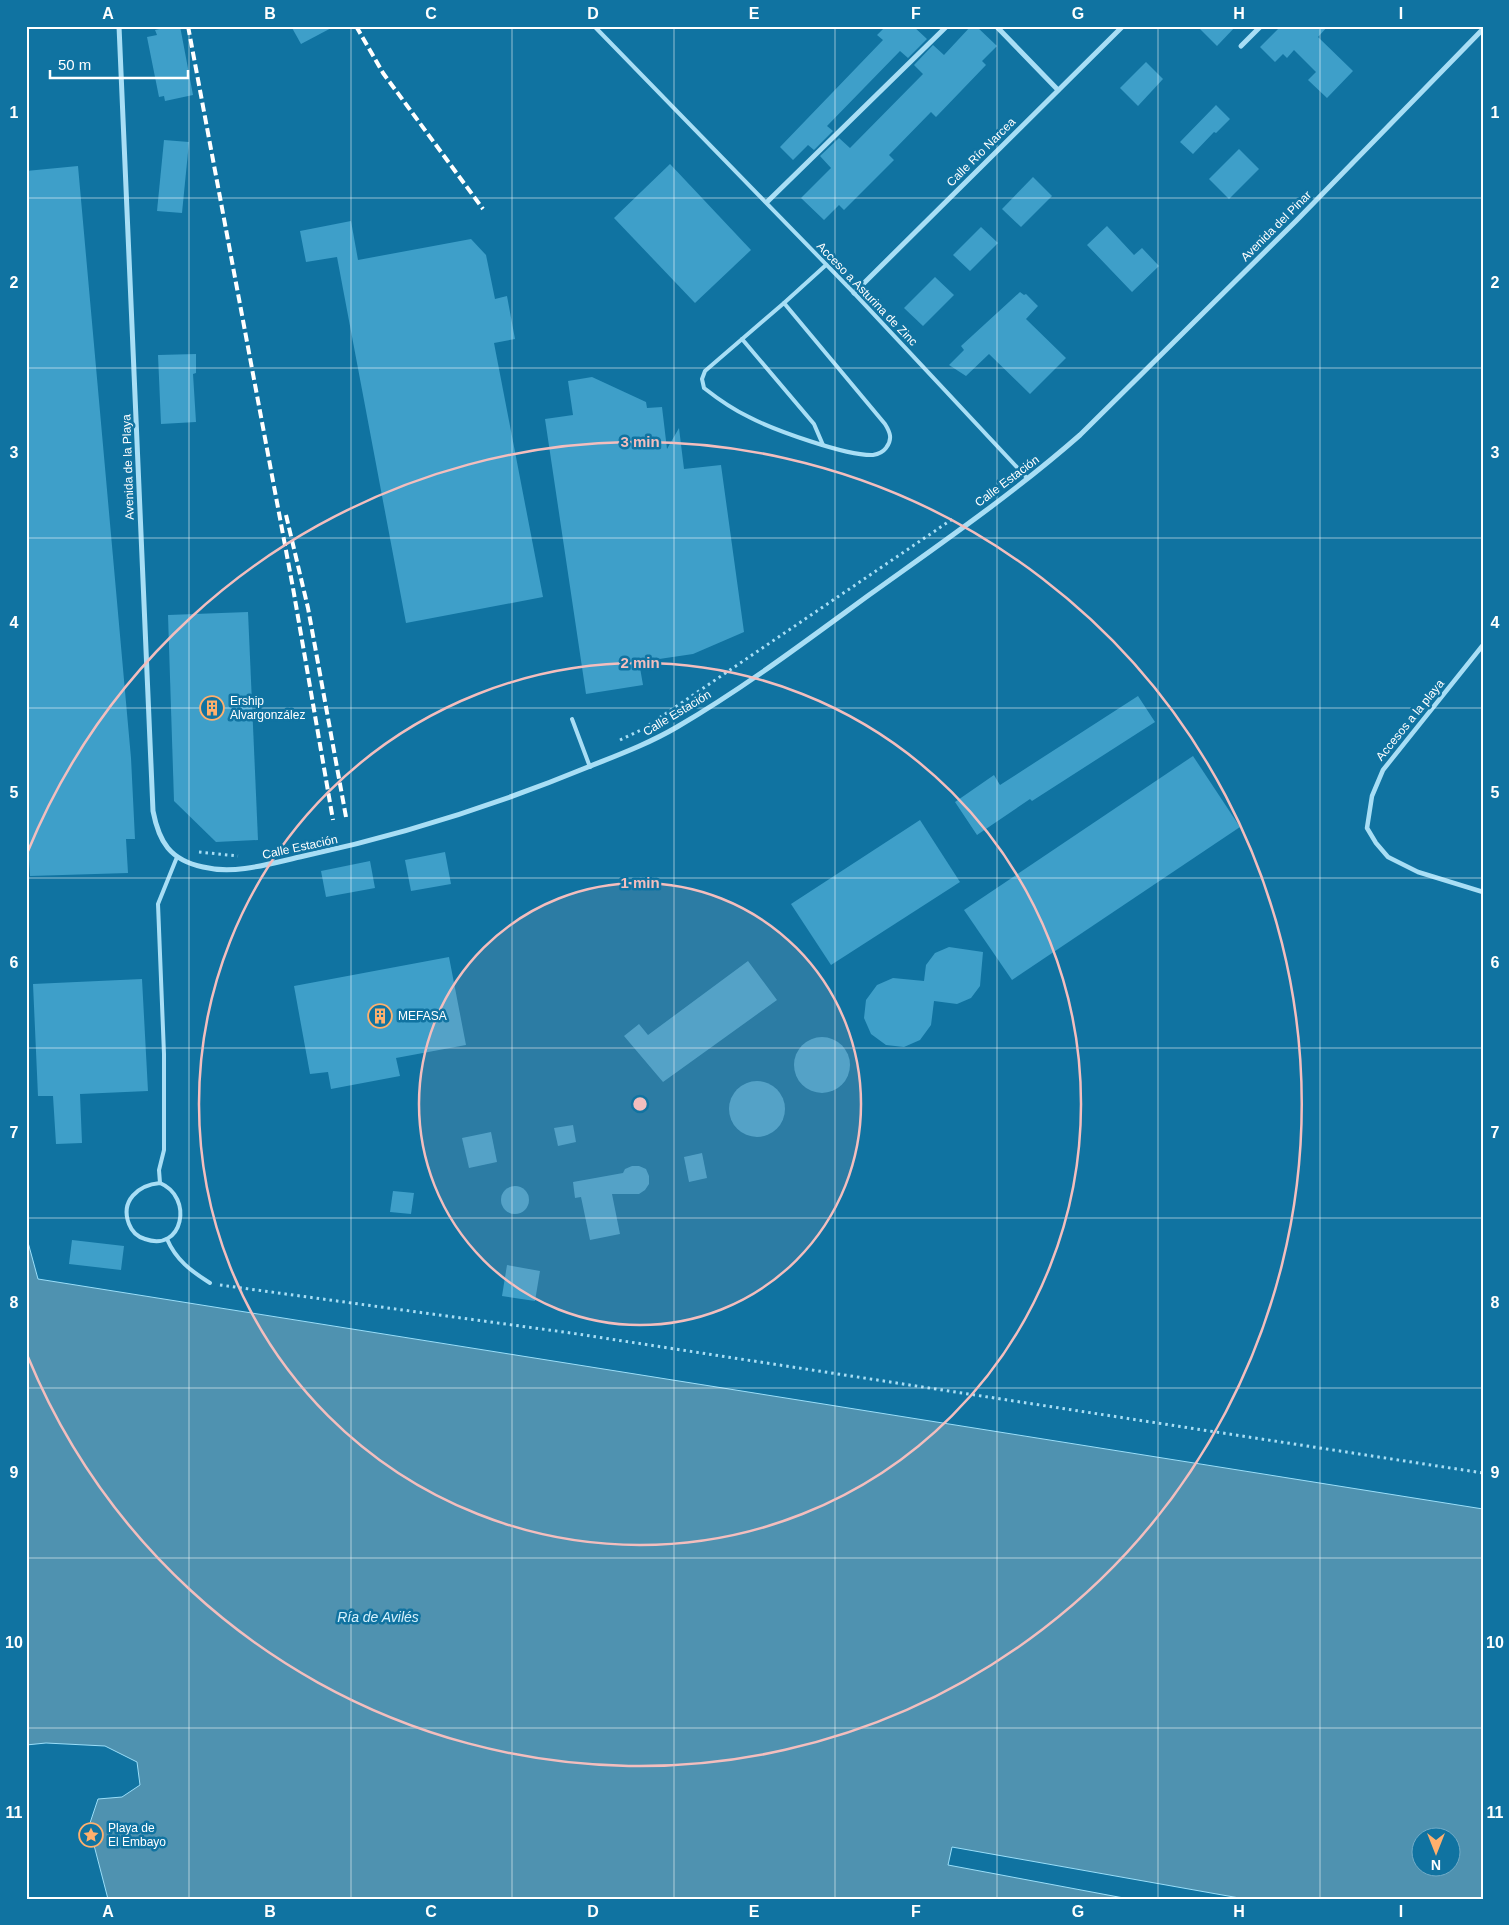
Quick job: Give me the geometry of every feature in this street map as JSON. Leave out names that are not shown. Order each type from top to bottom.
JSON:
[{"type":"street","name":"Avenida de la Playa","points":[[119,26],[151,794],[158,834],[168,850],[177,857],[195,865],[217,870]]},
{"type":"street","points":[[767,202],[947,26]]},
{"type":"street","points":[[996,26],[1058,90]]},
{"type":"street","name":"Calle Río Narcea","points":[[854,293],[1123,26]]},
{"type":"street","points":[[1241,46],[1261,26]]},
{"type":"street","name":"Avenida del Pinar","points":[[1080,435],[1289,228],[1483,29]]},
{"type":"street","name":"Calle Estación","points":[[217,870],[252,867],[351,846],[492,805],[642,745],[677,727],[787,654],[950,537],[1080,435]]},
{"type":"street","name":"Accesos a la playa","points":[[1483,645],[1382,770],[1372,796],[1367,828],[1376,844],[1388,857],[1418,872],[1483,892]]},
{"type":"lane","name":"Acceso a Asturina de Zinc","points":[[594,26],[767,202],[1027,478]]},
{"type":"lane","points":[[784,303],[890,432],[890,443],[884,451],[875,455],[848,452],[823,445],[751,418],[732,408],[704,388],[702,379],[705,371],[826,265]]},
{"type":"lane","points":[[742,339],[814,424],[823,445]]},
{"type":"lane","points":[[572,719],[590,766]]},
{"type":"lane","points":[[160,1183],[159,1170],[164,1150],[164,1054],[158,904],[177,857]]},
{"type":"lane","points":[[160,1183],[168,1186],[175,1194],[179,1203],[180,1224],[167,1239],[160,1242],[140,1238],[129,1225],[127,1216],[130,1199],[137,1191],[149,1184],[160,1183]]},
{"type":"lane","points":[[167,1239],[172,1251],[187,1268],[210,1283]]},
{"type":"path","points":[[618,740],[643,730],[956,516]]},
{"type":"path","points":[[177,857],[195,852],[239,856]]},
{"type":"path","points":[[210,1283],[570,1333],[1483,1473]]},
{"type":"water","name":"Ría de Avilés","points":[[26,1235],[38,1279],[1483,1509],[1483,1899],[1245,1899],[952,1847],[948,1865],[1129,1899],[108,1899],[89,1826],[98,1799],[122,1797],[140,1785],[137,1762],[105,1746],[46,1743],[26,1745]]},
{"type":"building","points":[[180,26],[193,95],[165,101],[164,96],[159,97],[147,37],[157,35],[155,30]]},
{"type":"building","points":[[291,26],[335,26],[301,44]]},
{"type":"building","points":[[886,26],[913,26],[927,39],[908,58],[900,51],[827,126],[833,131],[814,150],[808,145],[793,160],[780,147],[883,40],[877,35]]},
{"type":"building","points":[[971,26],[976,26],[997,46],[982,61],[986,65],[936,117],[931,112],[889,155],[894,160],[844,210],[839,205],[824,220],[801,198],[831,168],[820,156],[839,138],[850,148],[923,74],[914,65],[933,45],[944,55]]},
{"type":"building","points":[[1197,26],[1236,26],[1217,46]]},
{"type":"building","points":[[1281,26],[1328,26],[1318,37],[1353,71],[1327,98],[1308,80],[1316,72],[1294,50],[1287,58],[1283,54],[1275,62],[1260,47]]},
{"type":"building","points":[[1146,62],[1163,79],[1138,106],[1120,88]]},
{"type":"building","points":[[1216,105],[1230,119],[1216,133],[1214,132],[1193,154],[1180,142]]},
{"type":"building","points":[[164,140],[189,142],[182,213],[157,211]]},
{"type":"building","points":[[1239,149],[1259,169],[1229,199],[1209,179]]},
{"type":"building","points":[[670,164],[751,250],[695,303],[614,218]]},
{"type":"building","points":[[78,166],[131,758],[135,839],[126,839],[128,873],[30,876],[26,808],[26,171]]},
{"type":"building","points":[[1033,177],[1052,196],[1021,227],[1002,209]]},
{"type":"building","points":[[351,221],[358,260],[471,239],[486,255],[495,299],[507,296],[515,339],[494,343],[543,597],[406,623],[337,257],[306,262],[300,231]]},
{"type":"building","points":[[1107,226],[1134,255],[1142,248],[1159,266],[1132,292],[1087,245]]},
{"type":"building","points":[[981,227],[998,243],[970,271],[953,255]]},
{"type":"building","points":[[935,277],[954,295],[923,326],[904,308]]},
{"type":"building","points":[[1020,292],[1024,295],[1026,294],[1038,306],[1026,319],[1066,358],[1030,394],[989,354],[966,376],[949,365],[964,350],[961,346]]},
{"type":"building","points":[[196,354],[196,373],[193,374],[196,422],[161,424],[158,355]]},
{"type":"building","points":[[592,377],[646,402],[647,408],[662,407],[667,449],[679,428],[684,469],[721,465],[744,632],[693,654],[639,662],[643,685],[586,694],[545,419],[573,415],[568,381]]},
{"type":"building","name":"Ership Alvargonzález","points":[[248,612],[258,840],[216,842],[174,801],[168,615]]},
{"type":"building","points":[[1138,696],[1155,722],[1032,801],[1030,799],[977,835],[955,802],[994,775],[1000,785]]},
{"type":"building","points":[[1193,756],[1240,827],[1012,980],[964,910]]},
{"type":"building","points":[[920,820],[960,882],[831,965],[791,904]]},
{"type":"building","points":[[445,852],[451,884],[411,891],[405,860]]},
{"type":"building","points":[[370,861],[375,888],[326,897],[321,871]]},
{"type":"building","points":[[949,947],[983,952],[980,986],[971,998],[957,1004],[934,1001],[931,1025],[920,1040],[904,1047],[886,1045],[871,1034],[864,1018],[866,1000],[877,985],[893,978],[924,981],[926,965],[935,953]]},
{"type":"building","name":"MEFASA","points":[[449,957],[466,1045],[396,1058],[400,1076],[331,1089],[328,1072],[310,1074],[294,986]]},
{"type":"building","points":[[748,961],[777,1000],[663,1082],[624,1036],[639,1024],[648,1035]]},
{"type":"building","points":[[142,979],[148,1091],[80,1094],[82,1143],[56,1144],[53,1096],[38,1096],[33,984]]},
{"type":"building","points":[[822,1037],[833,1039],[842,1045],[848,1054],[850,1065],[848,1076],[842,1085],[833,1091],[822,1093],[811,1091],[802,1085],[796,1076],[794,1065],[796,1054],[802,1045],[811,1039]]},
{"type":"building","points":[[757,1081],[768,1083],[777,1089],[783,1098],[785,1109],[783,1120],[777,1129],[768,1135],[757,1137],[746,1135],[737,1129],[731,1120],[729,1109],[731,1098],[737,1089],[746,1083]]},
{"type":"building","points":[[573,1125],[576,1142],[558,1146],[554,1128]]},
{"type":"building","points":[[491,1132],[497,1162],[469,1168],[462,1138]]},
{"type":"building","points":[[702,1153],[707,1178],[689,1182],[684,1157]]},
{"type":"building","points":[[632,1166],[646,1169],[649,1176],[649,1184],[639,1194],[612,1194],[620,1234],[590,1240],[581,1197],[575,1198],[573,1182],[623,1173],[625,1169]]},
{"type":"building","points":[[515,1186],[525,1190],[529,1200],[525,1210],[515,1214],[505,1210],[501,1200],[505,1190]]},
{"type":"building","points":[[393,1191],[414,1193],[411,1214],[390,1212]]},
{"type":"building","points":[[72,1240],[124,1246],[121,1270],[69,1264]]},
{"type":"building","points":[[507,1265],[540,1271],[535,1301],[502,1296]]},
{"type":"railway","points":[[188,26],[293,588],[333,820]]},
{"type":"railway","points":[[356,26],[383,73],[483,209]]},
{"type":"railway","points":[[286,515],[308,608],[346,817]]},
{"type":"place","name":"Ership Alvargonzález","points":[[212,708]]},
{"type":"place","name":"MEFASA","points":[[380,1016]]},
{"type":"place","name":"Playa de El Embayo","points":[[91,1835]]}]
